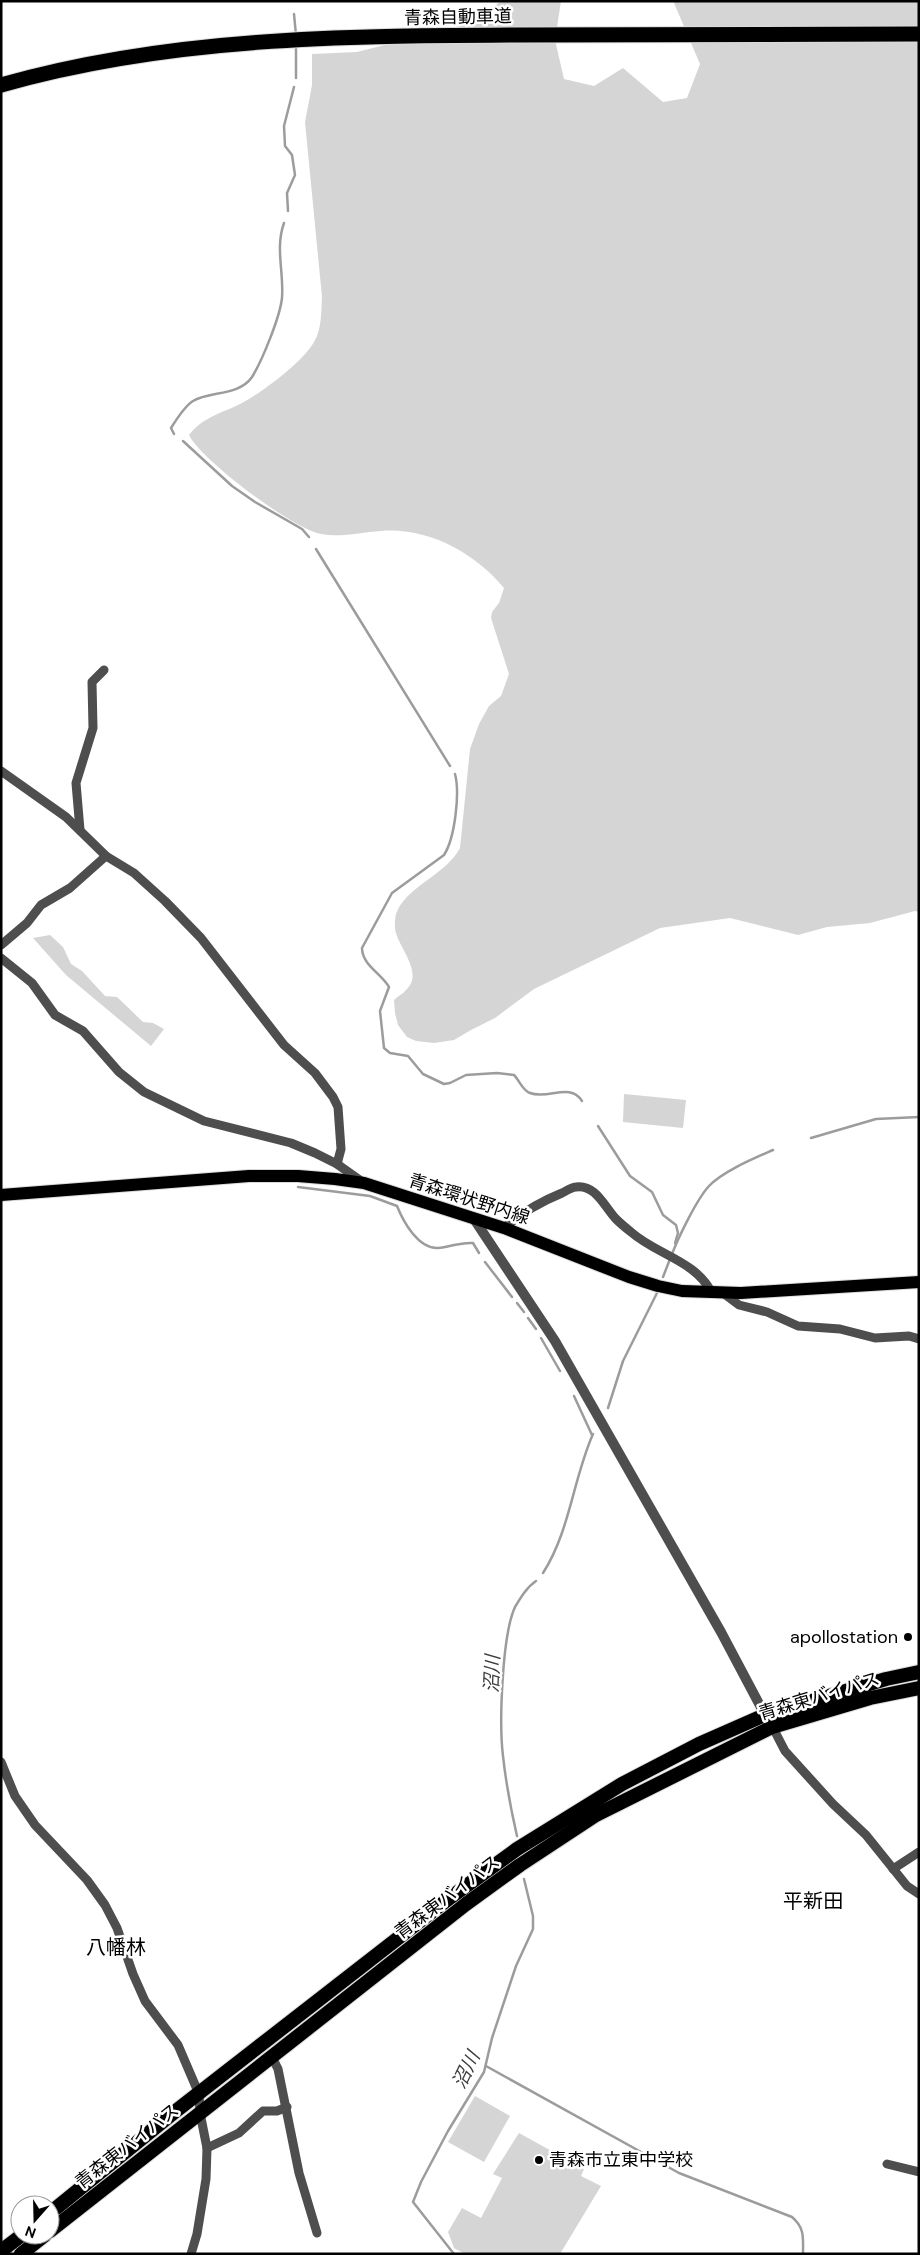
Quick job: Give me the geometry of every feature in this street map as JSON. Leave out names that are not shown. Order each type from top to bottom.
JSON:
[{"type":"highway","name":"青森自動車道","points":[[1,85],[71,68],[133,56],[209,45],[311,38],[919,34]]},
{"type":"highway","name":"青森東バイパス","points":[[60,2205],[450,1897],[517,1849],[622,1784],[699,1744],[886,1679],[919,1672]]},
{"type":"highway","name":"青森東バイパス","points":[[60,2223],[466,1904],[596,1814],[769,1721],[919,1688]]},
{"type":"highway","points":[[21,2254],[32,2245]]},
{"type":"main road","name":"青森環状野内線","points":[[1,1195],[249,1176],[298,1176],[364,1183],[504,1228],[658,1286],[718,1293],[919,1282]]},
{"type":"street","points":[[80,830],[76,783],[93,728],[92,682],[104,670]]},
{"type":"street","points":[[1,771],[66,817],[106,856],[134,873],[201,938],[284,1045],[315,1073],[333,1096],[338,1107],[341,1148],[337,1164]]},
{"type":"street","points":[[1,945],[27,923],[41,905],[70,888],[106,856]]},
{"type":"street","points":[[1,958],[32,983],[55,1014],[82,1031],[119,1072],[144,1092],[204,1121],[291,1143],[337,1164],[364,1183]]},
{"type":"street","points":[[504,1228],[521,1212],[541,1201],[576,1187],[586,1188],[596,1194],[616,1219],[633,1234],[692,1269],[718,1293],[739,1305],[767,1312],[798,1326],[840,1329],[875,1338],[909,1336],[919,1339]]},
{"type":"street","points":[[474,1219],[555,1341],[721,1632],[785,1750],[833,1804],[866,1835],[907,1886],[919,1894]]},
{"type":"street","points":[[1,1762],[14,1796],[35,1825],[88,1880],[105,1906],[118,1928],[133,1974],[145,2001],[178,2045],[199,2094],[200,2113],[207,2148],[202,2204],[191,2254]]},
{"type":"street","points":[[892,1869],[919,1852]]},
{"type":"street","points":[[272,2058],[278,2069],[299,2173],[317,2233]]},
{"type":"street","points":[[207,2148],[239,2134],[263,2111],[276,2111],[287,2107]]},
{"type":"street","points":[[888,2164],[919,2172]]},
{"type":"shaded area","points":[[501,1],[561,1],[555,40],[564,79],[594,86],[623,68],[663,102],[687,98],[700,64],[674,3],[675,1],[919,1],[919,912],[915,911],[870,923],[827,927],[798,935],[730,918],[660,928],[534,989],[495,1018],[454,1040],[434,1043],[416,1041],[407,1037],[398,1025],[394,1000],[411,984],[413,977],[412,969],[395,931],[396,914],[408,896],[445,866],[460,848],[470,749],[479,724],[489,706],[501,696],[509,674],[491,618],[504,588],[492,575],[465,554],[433,538],[399,531],[328,535],[308,529],[290,520],[249,492],[211,460],[189,435],[205,420],[247,400],[279,378],[300,359],[317,337],[321,320],[322,297],[305,122],[312,85],[312,54],[357,52],[475,22]]},
{"type":"shaded area","points":[[50,935],[63,947],[71,964],[82,971],[105,996],[117,997],[143,1022],[153,1023],[164,1029],[151,1046],[66,975],[33,938]]},
{"type":"shaded area","points":[[624,1094],[686,1100],[683,1128],[623,1122]]},
{"type":"shaded area","points":[[475,2096],[510,2116],[484,2162],[448,2142]]},
{"type":"shaded area","points":[[519,2133],[584,2169],[581,2176],[601,2186],[560,2254],[465,2254],[454,2248],[448,2232],[462,2208],[481,2218],[502,2178],[493,2174]]},
{"type":"waterway","points":[[294,14],[296,35]]},
{"type":"waterway","points":[[296,46],[296,78]]},
{"type":"waterway","points":[[288,211],[287,193],[295,175],[292,155],[285,146],[284,126],[294,87]]},
{"type":"waterway","points":[[174,434],[171,428],[190,403],[200,398],[240,387],[252,377],[256,370],[270,339],[281,306],[280,242],[284,223]]},
{"type":"waterway","points":[[183,441],[232,486],[255,502],[302,529],[309,537]]},
{"type":"waterway","points":[[316,549],[450,766]]},
{"type":"waterway","points":[[455,774],[457,792],[456,815],[451,838],[444,855],[392,893],[362,948],[365,959],[389,987],[380,1011],[384,1048],[390,1053],[408,1056],[423,1074],[444,1084],[466,1075],[497,1073],[514,1075],[527,1092],[537,1095],[565,1092],[577,1095],[582,1101]]},
{"type":"waterway","points":[[811,1138],[876,1119],[919,1117]]},
{"type":"waterway","points":[[598,1126],[630,1176],[652,1192],[663,1215],[676,1225],[678,1233],[675,1243]]},
{"type":"waterway","points":[[672,1254],[694,1208],[709,1186],[731,1170],[773,1150]]},
{"type":"waterway","points":[[298,1187],[370,1196],[397,1206],[407,1226],[424,1244],[438,1248],[473,1243],[479,1253]]},
{"type":"waterway","name":"沼川","points":[[663,1277],[670,1259]]},
{"type":"waterway","points":[[485,1262],[512,1297]]},
{"type":"waterway","name":"沼川","points":[[608,1408],[623,1361],[657,1293]]},
{"type":"waterway","points":[[517,1303],[524,1312]]},
{"type":"waterway","points":[[528,1318],[536,1329]]},
{"type":"waterway","points":[[541,1338],[560,1371]]},
{"type":"waterway","points":[[574,1396],[592,1435]]},
{"type":"waterway","name":"沼川","points":[[543,1573],[559,1540],[593,1434]]},
{"type":"waterway","name":"沼川","points":[[517,1836],[503,1756],[501,1723],[504,1658],[515,1607],[527,1589],[536,1581]]},
{"type":"waterway","name":"沼川","points":[[454,2254],[413,2202],[421,2182],[448,2131],[484,2072],[492,2038],[516,1966],[533,1929],[533,1916],[524,1879]]},
{"type":"waterway","points":[[486,2066],[679,2173],[792,2217],[801,2229],[803,2254]]},
{"type":"place","name":"apollostation","points":[[908,1637]]},
{"type":"place","name":"青森市立東中学校","points":[[539,2160]]},
{"type":"district","name":"平新田","points":[[813,1901]]},
{"type":"district","name":"八幡林","points":[[116,1947]]}]
